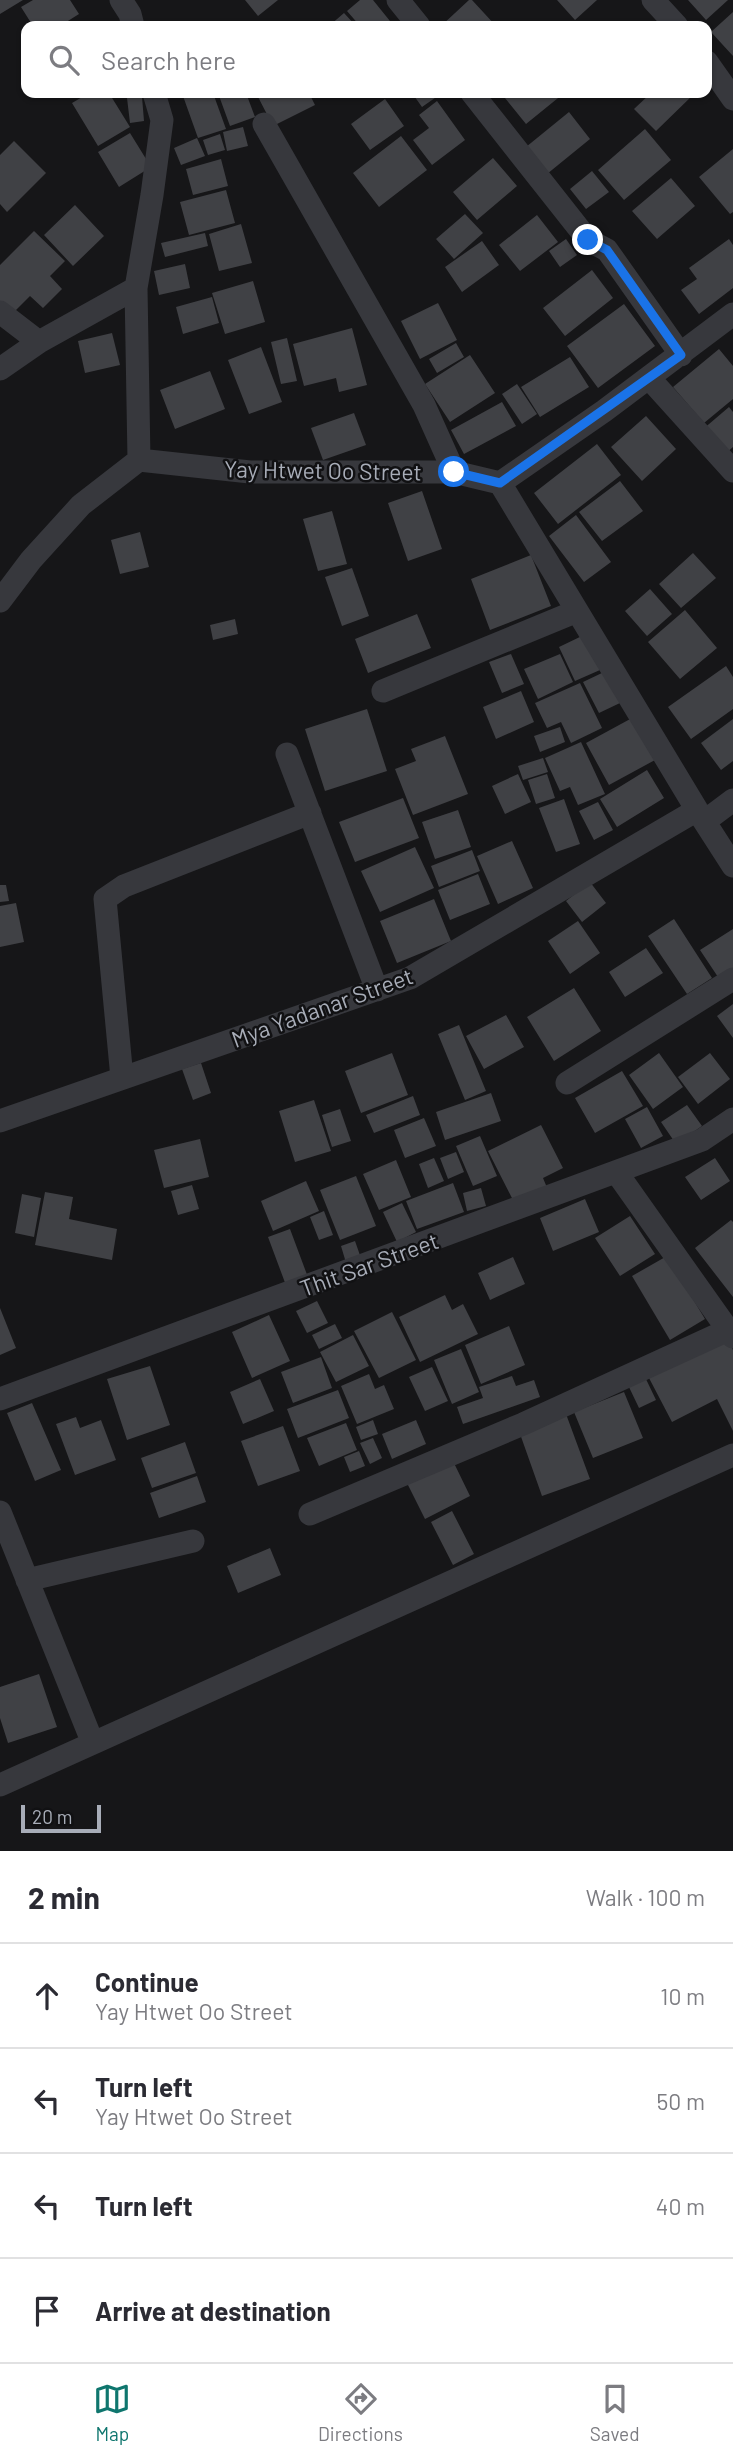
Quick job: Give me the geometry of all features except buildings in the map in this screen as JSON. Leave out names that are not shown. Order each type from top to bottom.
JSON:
[{"type":"street","points":[[121,0],[132,21]]},
{"type":"street","points":[[398,0],[415,21]]},
{"type":"street","points":[[653,0],[672,21]]},
{"type":"street","points":[[712,69],[733,99]]},
{"type":"street","points":[[0,601],[31,560],[81,505],[139,460],[136,288],[162,120],[155,98]]},
{"type":"street","points":[[476,98],[588,240],[607,250],[681,355]]},
{"type":"street","points":[[264,124],[424,405],[454,472]]},
{"type":"street","points":[[0,369],[39,342],[136,288]]},
{"type":"street","points":[[0,312],[39,342]]},
{"type":"street","points":[[733,314],[681,355],[500,483],[733,866]]},
{"type":"street","points":[[649,378],[733,471]]},
{"type":"street","name":"Yay Htwet Oo Street","points":[[139,460],[250,472],[454,472],[500,483]]},
{"type":"street","points":[[383,691],[577,611]]},
{"type":"street","points":[[288,754],[377,990]]},
{"type":"street","name":"Mya Yadanar Street","points":[[0,1121],[410,978],[733,800]]},
{"type":"street","points":[[122,1078],[105,899],[124,886],[310,813]]},
{"type":"street","points":[[567,1083],[733,979]]},
{"type":"street","name":"Thit Sar Street","points":[[0,1399],[617,1173],[702,1140],[733,1119]]},
{"type":"street","points":[[310,1514],[730,1334],[617,1173]]},
{"type":"street","points":[[0,1785],[92,1741],[733,1455]]},
{"type":"street","points":[[0,1512],[92,1741]]},
{"type":"street","points":[[27,1580],[193,1541]]},
{"type":"route","points":[[454,472],[500,483],[681,355],[607,250],[588,240]]}]
